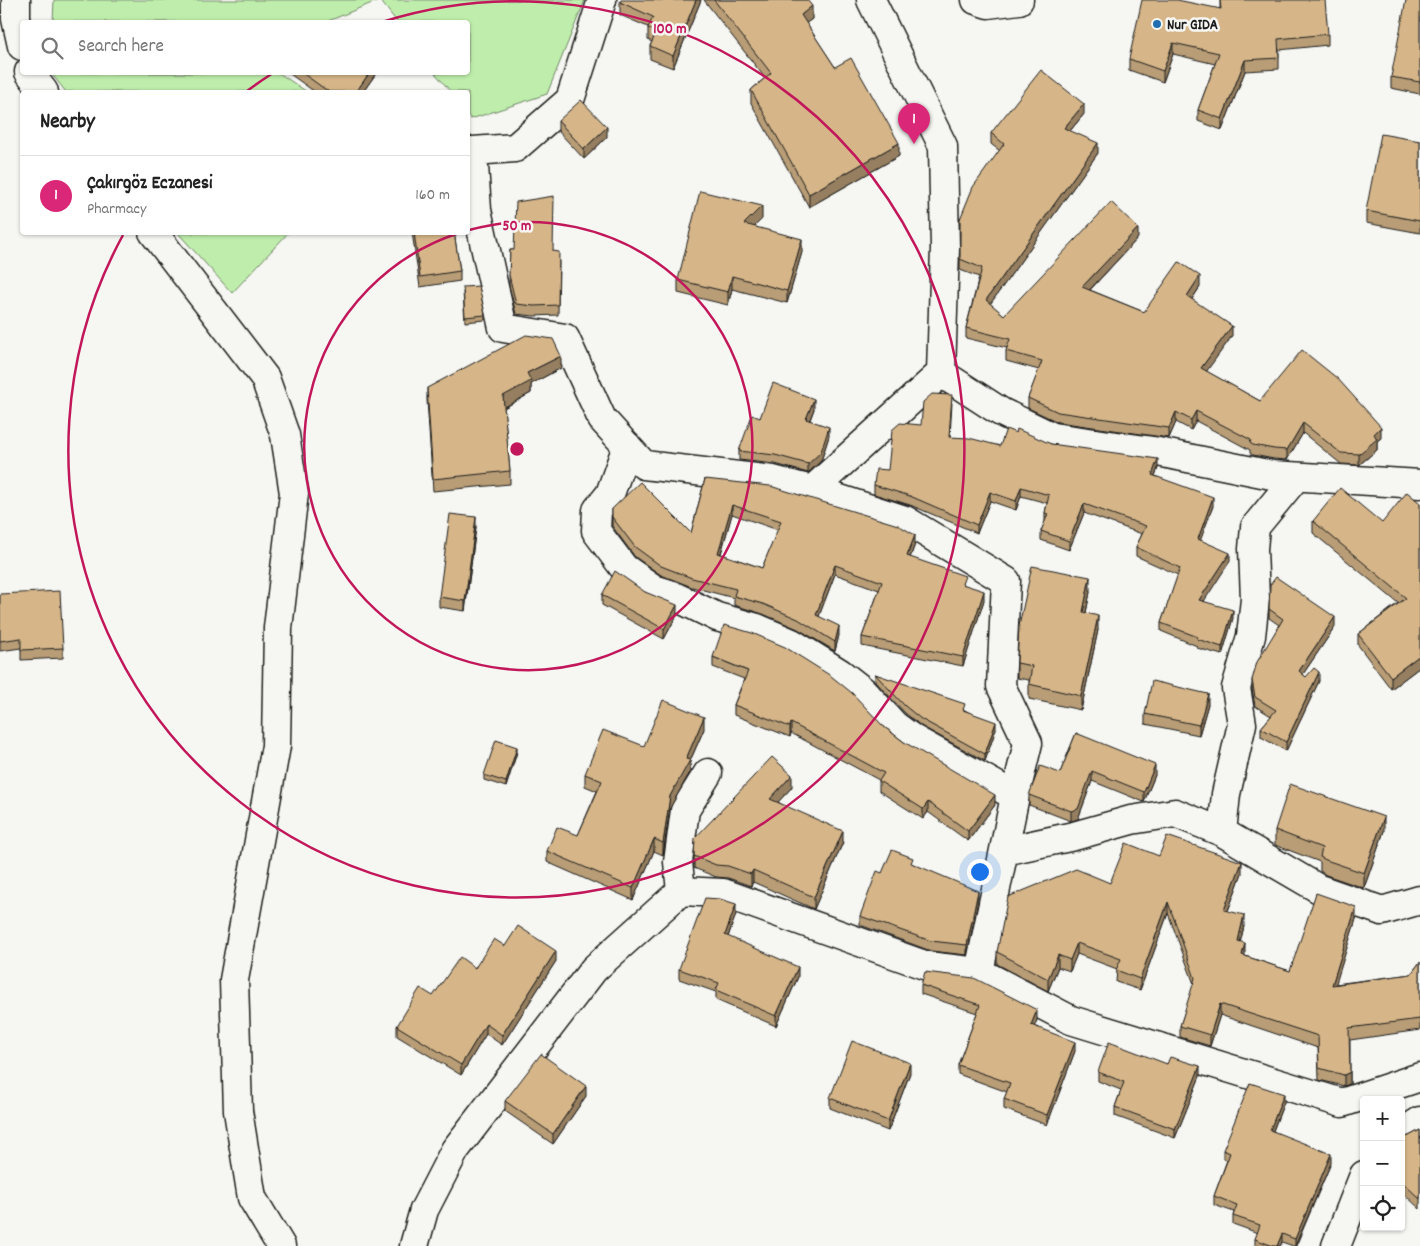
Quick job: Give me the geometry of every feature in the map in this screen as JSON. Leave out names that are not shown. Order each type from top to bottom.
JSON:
[{"type":"street","points":[[16,0],[16,19],[20,37]]},
{"type":"street","points":[[602,0],[570,100],[515,148],[473,150],[477,210],[503,328],[565,338],[602,419],[644,465],[772,480],[812,490],[905,520],[1006,581],[1001,686],[1028,743],[1015,796],[979,972]]},
{"type":"street","points":[[812,490],[941,373],[945,248],[942,146],[871,0]]},
{"type":"street","points":[[976,0],[988,4],[1019,0]]},
{"type":"street","points":[[31,75],[42,90]]},
{"type":"street","points":[[154,235],[265,378],[285,435],[294,493],[278,628],[276,746],[234,980],[238,1111],[252,1198],[281,1246]]},
{"type":"street","points":[[941,373],[1001,412],[1053,437],[1153,451],[1272,475],[1420,484]]},
{"type":"street","points":[[627,446],[610,494],[597,510],[596,531],[624,568],[654,589],[670,594],[717,617],[757,628],[792,643],[840,673],[863,691],[894,725],[913,739],[1015,796]]},
{"type":"street","points":[[1222,832],[1226,794],[1242,724],[1236,688],[1251,636],[1255,600],[1253,549],[1255,527],[1296,477]]},
{"type":"street","points":[[681,891],[678,862],[685,810],[708,773]]},
{"type":"street","points":[[1004,851],[1074,836],[1131,820],[1175,813],[1222,832],[1319,889],[1382,911],[1420,900]]},
{"type":"street","points":[[414,1246],[424,1210],[455,1150],[594,969],[681,891],[723,893],[927,966],[979,972],[1071,1020],[1342,1102],[1420,1077]]},
{"type":"street","points":[[1405,1130],[1420,1121]]},
{"type":"street","points":[[1336,1246],[1360,1185]]},
{"type":"green space","points":[[54,0],[379,0],[331,20],[53,20]]},
{"type":"green space","points":[[380,0],[585,0],[547,94],[471,119],[470,90],[449,90],[437,75],[470,75],[470,20],[395,20]]},
{"type":"green space","points":[[53,75],[282,75],[304,90],[64,90]]},
{"type":"green space","points":[[180,235],[286,235],[232,293]]},
{"type":"building","points":[[621,0],[696,0],[673,56],[650,46],[657,31],[648,28],[653,17],[620,2]]},
{"type":"building","points":[[714,0],[807,0],[812,6],[801,15],[835,67],[851,58],[899,143],[809,194],[751,90],[771,73]]},
{"type":"building","points":[[1142,0],[1177,0],[1221,9],[1220,0],[1325,0],[1328,34],[1278,39],[1279,58],[1245,60],[1222,119],[1198,110],[1219,53],[1173,43],[1163,71],[1129,59]]},
{"type":"building","points":[[1406,0],[1420,0],[1420,82],[1391,77]]},
{"type":"building","points":[[1041,70],[1084,104],[1064,128],[1098,143],[986,300],[1004,315],[1111,202],[1138,228],[1082,287],[1144,312],[1179,262],[1200,276],[1187,296],[1232,326],[1201,368],[1260,401],[1302,350],[1338,379],[1381,427],[1374,434],[1377,439],[1359,454],[1341,453],[1303,423],[1287,450],[1274,449],[1253,445],[1250,443],[1251,440],[1196,411],[1191,420],[1176,412],[1169,428],[1058,412],[1028,398],[1042,361],[1006,351],[1010,339],[966,328],[982,268],[960,259],[960,219],[973,187],[1004,144],[991,133]]},
{"type":"building","points":[[305,75],[368,75],[357,90],[326,90]]},
{"type":"building","points":[[581,100],[607,127],[584,149],[558,121]]},
{"type":"building","points":[[1381,134],[1420,141],[1420,221],[1366,211]]},
{"type":"building","points":[[700,191],[762,206],[744,224],[802,239],[787,291],[732,276],[728,292],[678,280]]},
{"type":"building","points":[[554,196],[553,251],[559,252],[558,305],[534,306],[516,304],[509,275],[510,250],[514,250],[516,202]]},
{"type":"building","points":[[414,235],[454,235],[460,271],[420,277]]},
{"type":"building","points":[[479,286],[485,315],[465,317],[463,287]]},
{"type":"building","points":[[526,335],[553,339],[561,356],[527,373],[531,381],[503,396],[510,471],[433,479],[427,388]]},
{"type":"building","points":[[773,383],[814,399],[806,419],[829,427],[821,452],[808,464],[775,455],[739,451],[752,415],[760,418]]},
{"type":"building","points":[[932,394],[952,395],[949,437],[969,438],[1000,446],[1006,429],[1016,433],[1017,429],[1051,444],[1158,459],[1152,475],[1213,497],[1198,539],[1230,553],[1199,600],[1233,610],[1222,647],[1197,639],[1198,637],[1161,623],[1180,568],[1136,547],[1146,526],[1084,504],[1069,541],[1041,531],[1048,514],[1045,513],[1049,495],[1021,487],[1016,501],[990,492],[977,525],[910,496],[874,485],[876,469],[888,470],[892,430],[900,423],[921,425],[923,402]]},
{"type":"building","points":[[705,479],[770,486],[898,525],[915,535],[907,556],[965,576],[962,584],[984,591],[963,657],[862,637],[882,582],[835,565],[816,615],[839,626],[835,642],[798,619],[763,604],[734,596],[736,589],[692,578],[661,566],[635,547],[612,517],[612,509],[640,482],[691,533]],"holes":[[[732,505],[781,521],[762,568],[718,553]]]},
{"type":"building","points":[[1340,488],[1382,523],[1407,492],[1420,503],[1420,655],[1391,677],[1358,634],[1406,598],[1313,521]]},
{"type":"building","points":[[450,514],[476,517],[465,601],[439,597]]},
{"type":"building","points":[[1032,566],[1090,577],[1083,612],[1098,616],[1081,696],[1029,684],[1032,666],[1017,663],[1019,626]]},
{"type":"building","points":[[615,571],[645,592],[677,605],[664,629],[602,595]]},
{"type":"building","points":[[1276,577],[1335,617],[1299,671],[1306,677],[1314,668],[1319,672],[1286,742],[1261,728],[1276,710],[1255,697],[1252,680],[1257,662],[1283,619],[1269,609],[1270,585]]},
{"type":"building","points":[[60,591],[63,648],[21,650],[21,638],[0,641],[0,594]]},
{"type":"building","points":[[724,625],[752,633],[785,647],[831,676],[852,693],[883,726],[904,742],[995,795],[968,831],[928,802],[923,809],[879,781],[884,773],[791,723],[790,727],[734,705],[748,671],[713,657]]},
{"type":"building","points":[[875,674],[965,704],[963,710],[996,722],[985,754],[921,719],[905,706]]},
{"type":"building","points":[[1152,681],[1208,694],[1199,725],[1145,714]]},
{"type":"building","points":[[663,700],[704,717],[686,759],[690,760],[670,796],[663,843],[654,839],[633,888],[547,851],[557,827],[578,835],[602,781],[585,774],[603,730],[644,746]]},
{"type":"building","points":[[1076,733],[1155,765],[1144,792],[1092,771],[1078,809],[1071,811],[1029,795],[1040,766],[1060,773]]},
{"type":"building","points":[[496,740],[517,747],[506,782],[484,775]]},
{"type":"building","points":[[772,757],[792,775],[770,799],[843,831],[814,897],[753,870],[751,874],[728,866],[716,865],[694,856],[695,838]]},
{"type":"building","points":[[1290,784],[1384,817],[1364,873],[1326,860],[1320,857],[1322,848],[1275,830]]},
{"type":"building","points":[[1167,836],[1242,862],[1224,910],[1244,915],[1238,941],[1245,943],[1242,955],[1290,971],[1316,893],[1356,907],[1332,985],[1411,974],[1420,962],[1420,1019],[1349,1028],[1350,1072],[1344,1075],[1319,1068],[1318,1036],[1220,1004],[1210,1035],[1180,1026],[1195,978],[1168,902],[1140,979],[1116,970],[1121,959],[1077,943],[1070,960],[1058,955],[1048,979],[997,952],[1008,897],[1076,869],[1110,883],[1126,843],[1159,856]]},
{"type":"building","points":[[892,850],[913,858],[911,863],[978,891],[967,945],[931,941],[860,916],[877,871],[882,873]]},
{"type":"building","points":[[705,898],[720,899],[736,904],[725,935],[798,967],[776,1016],[716,990],[719,983],[679,969]]},
{"type":"building","points":[[518,926],[556,951],[502,1035],[486,1024],[461,1065],[397,1026],[420,988],[433,996],[460,957],[475,968],[494,939],[505,946]]},
{"type":"building","points":[[925,972],[974,978],[1037,1010],[1031,1025],[1075,1042],[1047,1115],[1004,1099],[1010,1083],[958,1065],[980,1005],[921,985]]},
{"type":"building","points":[[852,1041],[910,1063],[888,1121],[830,1098]]},
{"type":"building","points":[[1109,1042],[1167,1064],[1170,1057],[1200,1066],[1175,1129],[1115,1107],[1124,1082],[1098,1072]]},
{"type":"building","points":[[541,1054],[586,1086],[553,1134],[505,1101]]},
{"type":"building","points":[[1250,1083],[1284,1094],[1270,1130],[1331,1154],[1295,1239],[1282,1234],[1277,1246],[1255,1239],[1260,1225],[1233,1216],[1237,1205],[1214,1196],[1230,1153],[1223,1150]]},
{"type":"building","points":[[1420,1130],[1420,1199],[1405,1185],[1405,1137]]},
{"type":"place","name":"Nur GIDA","points":[[1157,24]]},
{"type":"place","name":"Çakırgöz Eczanesi","points":[[914,144]]}]
